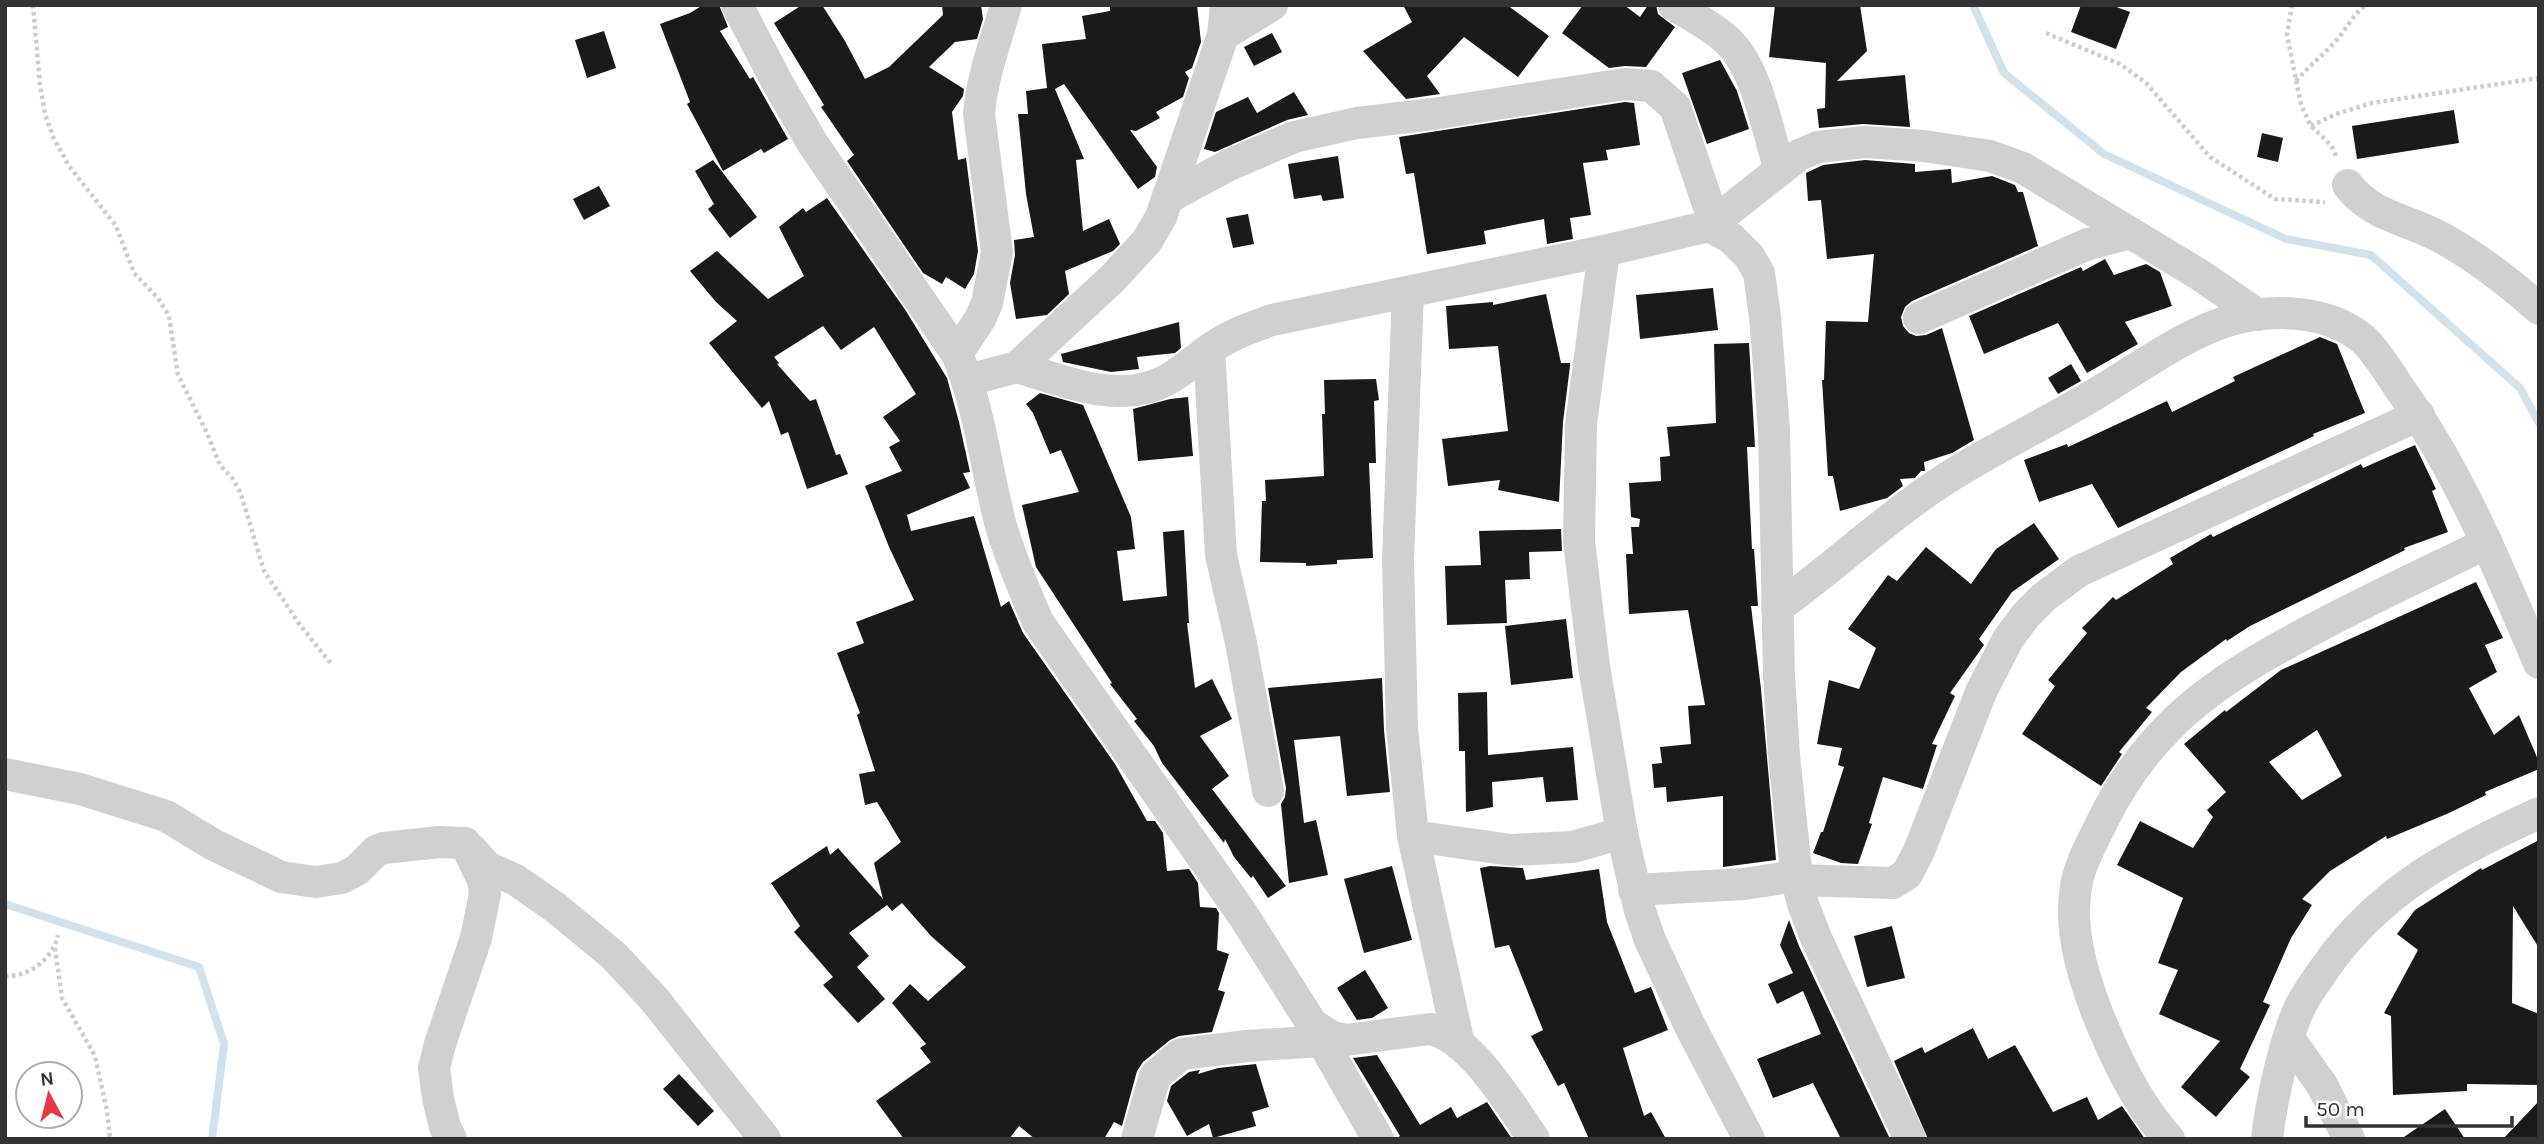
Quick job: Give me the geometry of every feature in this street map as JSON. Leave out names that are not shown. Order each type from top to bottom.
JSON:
[{"type":"street","points":[[737,5],[813,144],[962,367],[1001,525],[1015,569],[1038,622],[1243,915],[1317,1032],[1378,1139]]},
{"type":"street","points":[[962,367],[987,303],[997,252],[979,114],[980,97],[989,60],[1006,5]]},
{"type":"street","points":[[1017,367],[1074,316],[1147,241],[1168,198],[1224,20],[1272,5]]},
{"type":"street","points":[[1674,5],[1727,40],[1741,56],[1750,71],[1780,170]]},
{"type":"street","points":[[1168,198],[1228,165],[1294,136],[1357,123],[1624,84],[1651,86],[1675,107],[1712,224],[1749,256],[1759,273],[1774,429],[1777,608],[1784,755],[1797,878],[1803,904],[1816,938],[1910,1139]]},
{"type":"street","points":[[962,367],[1017,367],[1087,388],[1133,390],[1163,382],[1237,332],[1272,320],[1604,251],[1712,224],[1800,155],[1818,147],[1865,142],[1924,146],[1990,156],[2023,168],[2200,275],[2258,315]]},
{"type":"street","points":[[2356,194],[2379,212],[2440,237],[2476,258],[2500,274],[2539,309]]},
{"type":"street","points":[[1919,318],[2088,244],[2131,233]]},
{"type":"street","points":[[1604,251],[1581,424],[1579,541],[1594,666],[1622,832],[1634,890],[1650,940],[1689,1024],[1749,1139]]},
{"type":"street","points":[[1408,292],[1398,610],[1402,728],[1413,836],[1459,1044]]},
{"type":"street","points":[[1777,608],[1931,489],[1966,466],[2209,328],[2258,315],[2303,315],[2323,318],[2363,340],[2419,415],[2450,467],[2487,543],[2539,663]]},
{"type":"street","points":[[1209,350],[1221,555],[1241,643],[1268,790]]},
{"type":"street","points":[[1634,890],[1745,884],[1797,878],[1893,883],[1907,874],[1919,851],[1981,692],[2008,639],[2044,597],[2079,571],[2419,415]]},
{"type":"street","points":[[2169,1139],[2125,1074],[2087,986],[2077,944],[2074,910],[2077,881],[2085,856],[2118,790],[2155,741],[2188,708],[2218,684],[2354,608],[2487,543]]},
{"type":"street","points":[[5,774],[80,789],[166,816],[214,845],[281,877],[314,882],[342,878],[357,870],[376,851],[384,848],[440,842],[465,843],[487,867],[516,880],[556,908],[613,955],[654,999],[765,1139]]},
{"type":"street","points":[[2267,1139],[2279,1078],[2299,1010],[2313,985],[2362,922],[2399,890],[2435,865],[2489,835],[2539,813]]},
{"type":"street","points":[[1413,836],[1511,849],[1573,847],[1622,832]]},
{"type":"street","points":[[451,1139],[440,1108],[434,1068],[476,938],[485,894],[483,880],[465,843]]},
{"type":"street","points":[[1137,1139],[1155,1076],[1181,1054],[1247,1046],[1317,1032],[1346,1040],[1430,1029],[1441,1031],[1478,1063],[1534,1139]]},
{"type":"street","points":[[2290,1040],[2322,1085],[2349,1139]]},
{"type":"path","points":[[33,5],[40,85],[54,139],[69,166],[116,226],[134,273],[158,298],[169,316],[178,375],[220,465],[233,479],[241,494],[264,571],[300,625],[332,665]]},
{"type":"path","points":[[2046,33],[2120,64],[2146,83],[2210,158],[2275,199],[2356,194],[2331,145],[2311,126],[2301,105],[2287,35],[2292,5]]},
{"type":"path","points":[[2296,82],[2366,5]]},
{"type":"path","points":[[2311,126],[2336,114],[2372,103],[2539,78]]},
{"type":"path","points":[[58,936],[55,948],[62,998],[95,1056],[110,1139]]},
{"type":"path","points":[[5,976],[29,973],[55,948]]},
{"type":"building","points":[[703,5],[719,5],[728,27],[720,31],[750,79],[753,77],[788,139],[764,153],[761,149],[723,171],[687,104],[690,102],[660,24]]},
{"type":"building","points":[[802,5],[822,5],[865,79],[889,67],[943,15],[942,5],[981,5],[983,19],[977,39],[955,42],[929,67],[964,89],[963,96],[952,112],[958,160],[966,158],[978,251],[974,274],[965,289],[946,277],[942,284],[923,273],[847,161],[854,155],[821,107],[824,105],[774,23]]},
{"type":"building","points":[[1197,5],[1201,42],[1192,68],[1185,72],[1189,78],[1183,97],[1156,112],[1160,118],[1136,131],[1130,130],[1157,167],[1155,177],[1138,189],[1064,84],[1055,89],[1084,159],[1076,160],[1083,231],[1109,219],[1120,244],[1113,251],[1065,271],[1069,294],[1047,315],[1016,319],[1010,283],[1015,255],[1014,240],[1034,237],[1026,194],[1018,114],[1028,114],[1026,91],[1047,88],[1042,44],[1086,39],[1082,16],[1110,11],[1110,7]]},
{"type":"building","points":[[1403,5],[1507,5],[1549,36],[1518,77],[1464,37],[1427,76],[1440,94],[1406,99],[1363,51],[1412,22]]},
{"type":"building","points":[[1583,5],[1624,5],[1640,17],[1648,5],[1656,5],[1658,14],[1675,27],[1646,67],[1609,68],[1562,33]]},
{"type":"building","points":[[1775,5],[1860,5],[1867,51],[1837,81],[1905,75],[1910,127],[1863,124],[1819,128],[1817,109],[1825,108],[1826,63],[1769,57]]},
{"type":"building","points":[[2081,5],[2111,5],[2130,12],[2116,49],[2071,32]]},
{"type":"building","points":[[604,31],[616,68],[587,78],[575,40]]},
{"type":"building","points":[[1272,33],[1282,52],[1254,66],[1244,47]]},
{"type":"building","points":[[1720,60],[1737,91],[1749,129],[1707,144],[1682,73]]},
{"type":"building","points":[[1294,92],[1308,115],[1287,120],[1215,152],[1204,149],[1216,112],[1248,97],[1257,113]]},
{"type":"building","points":[[1625,102],[1634,103],[1640,145],[1606,150],[1608,160],[1583,163],[1591,215],[1570,218],[1573,239],[1547,244],[1544,219],[1484,231],[1486,244],[1427,254],[1414,173],[1406,174],[1399,137]]},
{"type":"building","points":[[2454,110],[2459,143],[2357,159],[2352,126]]},
{"type":"building","points":[[2262,133],[2283,138],[2278,162],[2257,157]]},
{"type":"building","points":[[1338,156],[1344,198],[1323,201],[1321,195],[1294,199],[1288,164]]},
{"type":"building","points":[[713,160],[757,217],[730,238],[708,209],[714,204],[695,171]]},
{"type":"building","points":[[1865,160],[1915,164],[1915,172],[1951,169],[1952,183],[1992,176],[2015,185],[2018,192],[2023,192],[2038,246],[1912,301],[1905,307],[1901,317],[1903,326],[1909,333],[1916,336],[1926,335],[1942,328],[1974,440],[1952,453],[1924,462],[1925,471],[1921,471],[1915,478],[1900,479],[1903,486],[1887,498],[1840,511],[1833,476],[1828,476],[1822,380],[1826,321],[1868,322],[1874,254],[1827,259],[1821,200],[1808,201],[1806,173],[1823,165]]},
{"type":"building","points":[[599,186],[610,206],[584,220],[573,199]]},
{"type":"building","points":[[827,198],[906,311],[947,378],[959,422],[970,472],[963,473],[970,488],[907,515],[911,531],[974,516],[1001,607],[1009,601],[1023,633],[1115,764],[1147,821],[1155,821],[1163,833],[1167,871],[1189,869],[1198,883],[1200,907],[1216,908],[1219,913],[1217,950],[1229,954],[1218,990],[1225,992],[1212,1032],[1179,1036],[1143,1062],[1137,1071],[1122,1126],[1114,1122],[1104,1139],[1035,1139],[1019,1126],[1009,1139],[904,1139],[876,1101],[931,1062],[920,1048],[926,1044],[892,1003],[910,984],[928,1001],[966,967],[931,936],[902,903],[892,911],[887,905],[849,933],[869,956],[857,967],[885,999],[858,1023],[823,985],[833,977],[794,932],[800,926],[771,883],[827,846],[830,855],[838,848],[883,899],[874,863],[901,842],[877,802],[865,805],[859,774],[875,771],[857,715],[860,713],[837,653],[864,643],[856,622],[914,600],[865,486],[902,471],[889,447],[900,441],[883,417],[916,394],[874,327],[841,350],[823,326],[774,357],[779,363],[777,364],[810,401],[816,399],[836,455],[840,454],[848,474],[807,489],[788,432],[781,435],[769,401],[762,408],[709,343],[737,321],[716,302],[690,271],[717,251],[768,299],[804,276],[779,227],[803,208],[806,212]]},
{"type":"building","points":[[1248,214],[1254,244],[1233,248],[1226,218]]},
{"type":"building","points":[[2105,259],[2114,275],[2146,264],[2160,272],[2172,306],[2125,322],[2138,344],[2087,373],[2058,323],[1984,354],[1969,316],[2081,267],[2083,271]]},
{"type":"building","points":[[1713,288],[1718,330],[1640,339],[1636,295]]},
{"type":"building","points":[[1546,294],[1561,363],[1570,363],[1563,422],[1559,502],[1498,490],[1500,480],[1448,486],[1442,439],[1508,431],[1498,346],[1449,349],[1446,306],[1493,302],[1493,305]]},
{"type":"building","points":[[1179,322],[1181,348],[1175,353],[1137,357],[1139,369],[1111,372],[1063,362],[1061,354]]},
{"type":"building","points":[[2320,337],[2337,344],[2365,413],[2313,434],[2314,436],[2118,528],[2092,484],[2039,502],[2024,460],[2067,444],[2068,447],[2167,401],[2172,412],[2235,381],[2233,377]]},
{"type":"building","points":[[1749,343],[1755,447],[1747,447],[1758,606],[1751,606],[1776,860],[1723,867],[1723,796],[1667,802],[1666,787],[1654,788],[1652,764],[1662,763],[1660,747],[1691,744],[1688,706],[1705,705],[1688,610],[1629,614],[1626,554],[1633,554],[1631,527],[1639,527],[1640,519],[1631,517],[1629,483],[1661,481],[1660,457],[1670,456],[1667,427],[1716,423],[1714,344]]},
{"type":"building","points":[[2071,364],[2081,381],[2058,394],[2048,378]]},
{"type":"building","points":[[1376,379],[1379,400],[1374,401],[1376,463],[1369,463],[1373,558],[1337,560],[1337,564],[1306,566],[1306,563],[1260,562],[1262,501],[1266,501],[1265,480],[1324,476],[1324,380]]},
{"type":"building","points":[[1040,393],[1083,405],[1131,517],[1135,549],[1117,551],[1123,601],[1167,596],[1163,532],[1184,530],[1187,623],[1195,688],[1212,679],[1232,719],[1200,736],[1229,776],[1212,789],[1286,886],[1268,898],[1253,876],[1251,878],[1234,857],[1225,839],[1224,843],[1162,763],[1154,746],[1134,721],[1137,719],[1110,684],[1112,683],[1036,567],[1022,505],[1079,492],[1061,450],[1050,454],[1033,413],[1026,404]]},
{"type":"building","points":[[1188,397],[1193,456],[1138,461],[1133,409]]},
{"type":"building","points":[[2415,445],[2436,489],[2432,491],[2448,532],[2404,548],[2405,550],[2250,626],[2227,641],[2226,639],[2181,672],[2146,708],[2152,712],[2119,752],[2122,754],[2101,786],[2022,734],[2055,686],[2048,680],[2087,633],[2082,628],[2113,597],[2116,600],[2173,564],[2170,558],[2211,534],[2213,537],[2361,464],[2363,468]]},
{"type":"building","points":[[2034,523],[2059,559],[2012,592],[1979,639],[1984,645],[1950,693],[1955,696],[1932,744],[1937,745],[1923,789],[1883,777],[1869,823],[1872,824],[1858,864],[1841,863],[1813,853],[1823,832],[1844,767],[1838,765],[1842,748],[1817,744],[1829,680],[1859,689],[1876,648],[1848,629],[1888,575],[1897,581],[1926,547],[1971,584],[1996,549]]},
{"type":"building","points":[[1561,529],[1562,551],[1529,552],[1530,579],[1505,580],[1507,623],[1447,625],[1445,566],[1481,565],[1479,531]]},
{"type":"building","points":[[2476,582],[2503,638],[2485,645],[2497,672],[2469,688],[2494,735],[2519,715],[2539,762],[2539,769],[2485,792],[2486,795],[2449,813],[2387,839],[2386,836],[2330,871],[2302,899],[2312,905],[2291,938],[2263,1002],[2270,1005],[2240,1069],[2250,1077],[2216,1117],[2181,1087],[2220,1041],[2159,1014],[2178,970],[2158,963],[2183,898],[2117,865],[2140,821],[2193,848],[2213,817],[2207,810],[2226,792],[2184,744],[2225,710],[2226,712],[2281,670]],"holes":[[[2317,730],[2342,776],[2302,800],[2269,762]]]},
{"type":"building","points":[[1566,619],[1573,678],[1511,685],[1505,626]]},
{"type":"building","points":[[1382,678],[1390,792],[1347,796],[1340,736],[1294,740],[1304,823],[1316,820],[1328,875],[1289,883],[1281,804],[1286,788],[1268,688]]},
{"type":"building","points":[[1487,692],[1488,755],[1573,747],[1578,800],[1546,802],[1543,777],[1492,782],[1493,807],[1466,812],[1465,751],[1459,751],[1458,693]]},
{"type":"building","points":[[2539,840],[2539,948],[2513,906],[2512,1003],[2539,1014],[2539,1085],[2467,1084],[2467,1091],[2393,1095],[2391,1016],[2384,1013],[2418,950],[2397,934],[2415,910],[2481,868],[2482,870]]},
{"type":"building","points":[[1392,866],[1412,940],[1364,953],[1344,879]]},
{"type":"building","points":[[1480,868],[1523,868],[1526,880],[1599,869],[1607,922],[1635,993],[1651,987],[1668,1030],[1623,1048],[1644,1116],[1651,1112],[1666,1139],[1589,1139],[1564,1083],[1558,1086],[1531,1036],[1543,1030],[1509,945],[1495,948]]},
{"type":"building","points":[[1789,920],[1890,1139],[1841,1139],[1813,1083],[1773,1098],[1757,1059],[1821,1034],[1803,991],[1777,1004],[1768,984],[1793,973],[1780,945]]},
{"type":"building","points":[[1892,926],[1905,978],[1867,987],[1854,936]]},
{"type":"building","points":[[1365,970],[1388,1008],[1372,1018],[1357,1020],[1337,988]]},
{"type":"building","points":[[1973,1028],[1988,1059],[2015,1045],[2053,1112],[2087,1097],[2098,1120],[2122,1106],[2145,1139],[1928,1139],[1894,1061],[1922,1047],[1925,1053]]},
{"type":"building","points":[[1377,1055],[1420,1125],[1451,1107],[1457,1118],[1487,1102],[1512,1139],[1396,1139],[1400,1136],[1353,1058]]},
{"type":"building","points":[[1256,1064],[1269,1107],[1252,1112],[1256,1126],[1213,1138],[1209,1124],[1187,1136],[1167,1101],[1171,1086],[1189,1072],[1200,1070],[1198,1074],[1218,1068]]},
{"type":"building","points":[[679,1074],[714,1111],[698,1126],[663,1089]]},
{"type":"building","points":[[2539,1101],[2539,1139],[2503,1139]]},
{"type":"building","points":[[2445,1109],[2465,1139],[2401,1139]]},
{"type":"waterway","points":[[1973,5],[2004,73],[2104,154],[2286,239],[2371,255],[2520,388],[2539,423]]},
{"type":"waterway","points":[[5,904],[199,967],[224,1044],[212,1139]]}]
